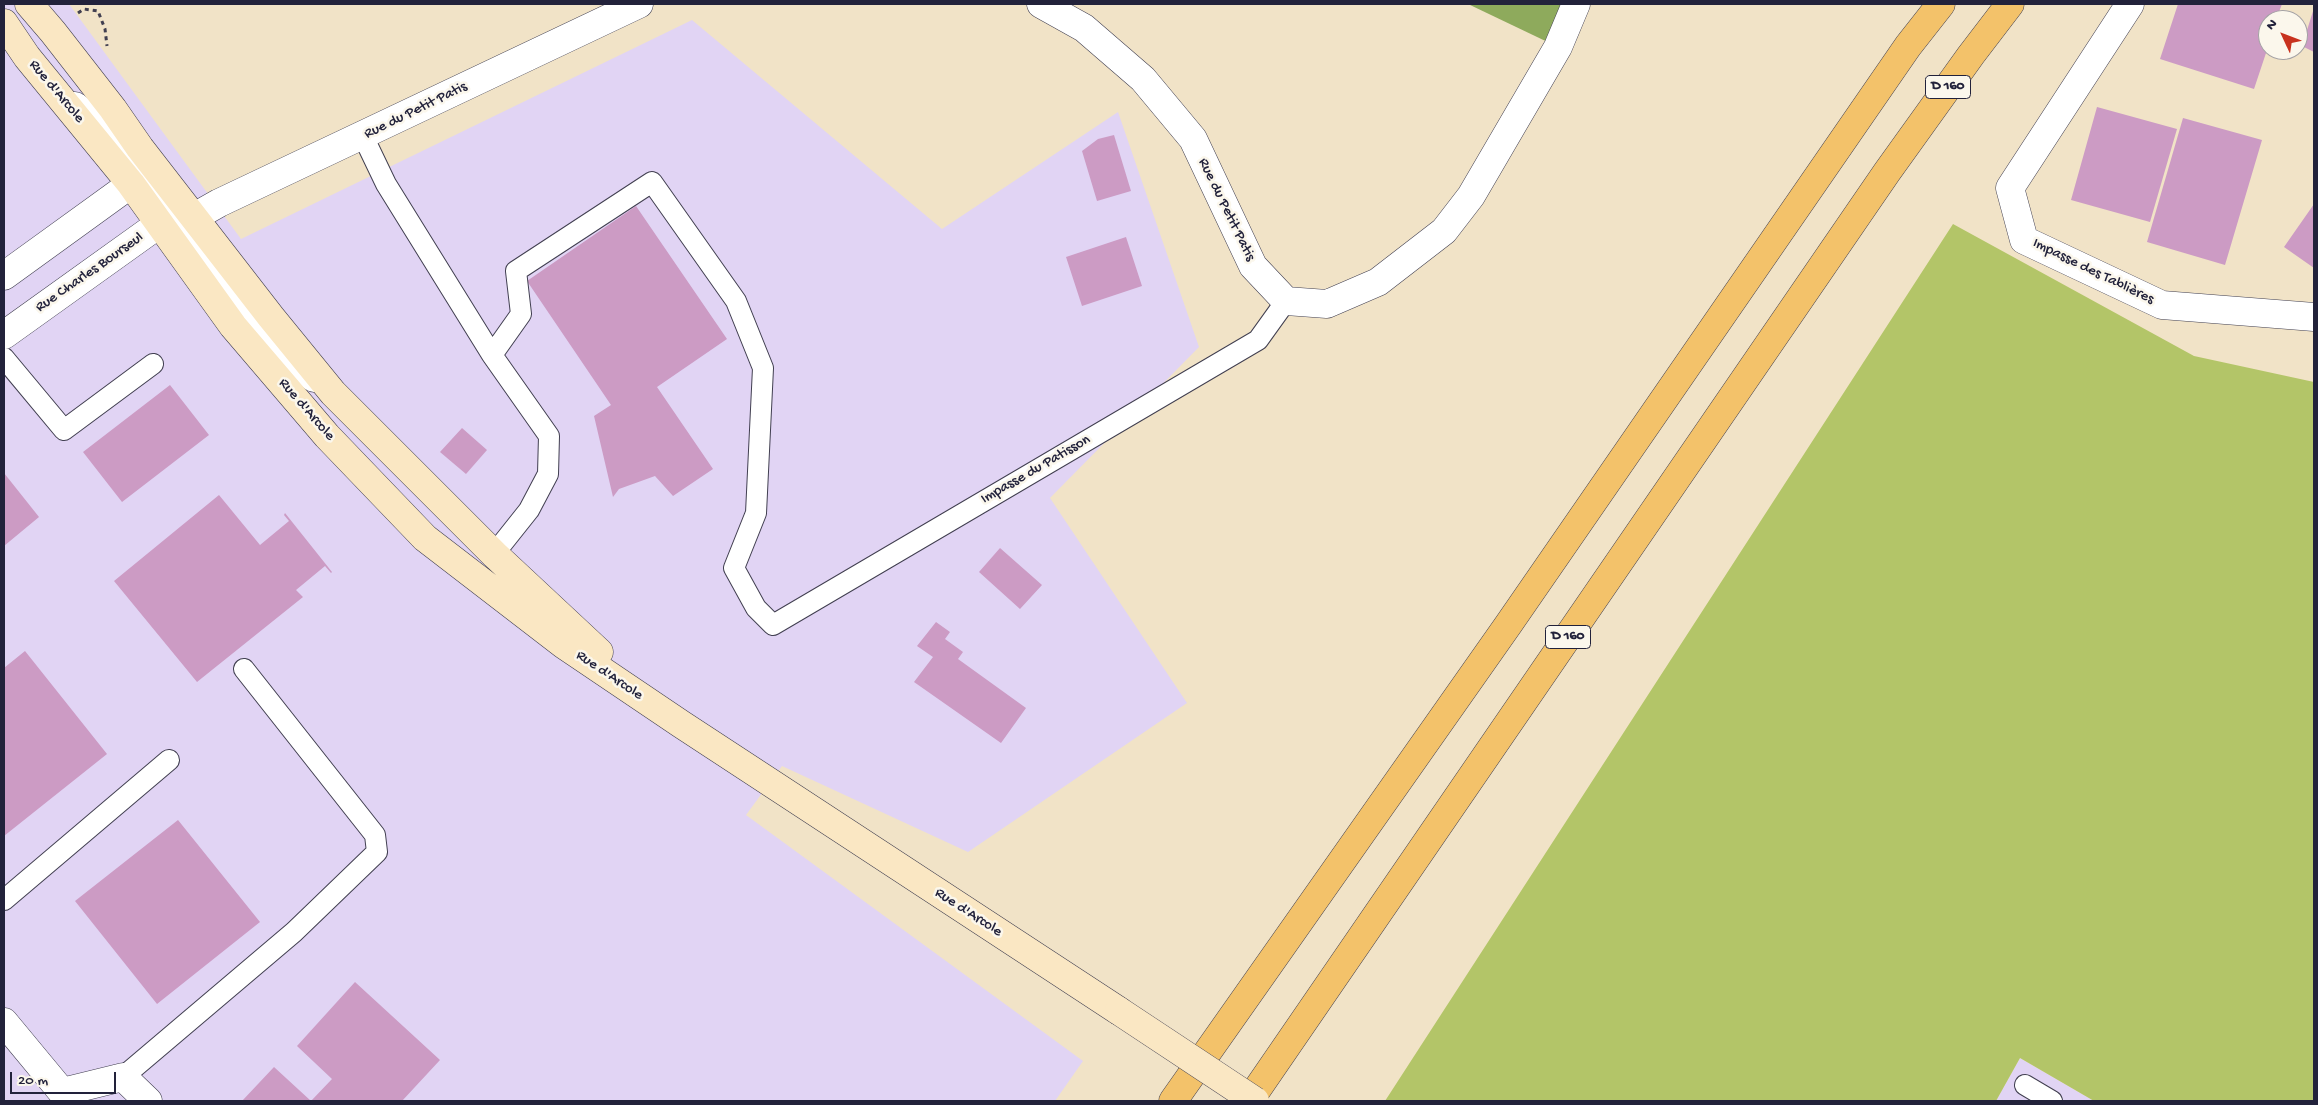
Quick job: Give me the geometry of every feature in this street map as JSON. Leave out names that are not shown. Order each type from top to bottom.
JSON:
[{"type":"highway","points":[[1173,1101],[1508,625],[1903,54],[1941,4]]},
{"type":"highway","name":"D 160","points":[[1249,1101],[1887,172],[2010,4]]},
{"type":"main road","name":"Rue d'Arcole","points":[[29,4],[107,101],[140,148],[233,326],[328,436],[425,538],[564,645],[1255,1101]]},
{"type":"main road","name":"Rue d'Arcole","points":[[4,23],[27,57],[131,184],[178,222],[334,393],[494,554],[681,724]]},
{"type":"street","name":"Rue du Petit Patis","points":[[178,222],[639,4]]},
{"type":"street","name":"Rue du Petit Patis","points":[[1040,4],[1084,28],[1143,79],[1193,139],[1253,266],[1286,301]]},
{"type":"street","points":[[1286,301],[1327,304],[1378,282],[1444,231],[1472,196],[1558,47],[1576,4]]},
{"type":"street","name":"Impasse des Tablières","points":[[2130,4],[2010,188],[2024,240],[2162,305],[2314,318]]},
{"type":"street","points":[[55,90],[119,141],[178,222]]},
{"type":"street","points":[[4,276],[131,184]]},
{"type":"street","name":"Rue Charles Bourseul","points":[[4,335],[178,222]]},
{"type":"street","points":[[4,1022],[62,1098],[123,1077],[148,1101]]},
{"type":"lane","points":[[363,136],[386,184],[492,355],[549,436],[548,474],[529,510],[494,554]]},
{"type":"lane","name":"Impasse du Patisson","points":[[492,355],[521,314],[516,271],[652,182],[736,301],[763,368],[756,513],[734,568],[756,608],[773,625],[1258,340],[1286,301]]},
{"type":"lane","points":[[4,358],[64,430],[152,364]]},
{"type":"lane","points":[[123,1077],[294,932],[377,852],[375,835],[244,669]]},
{"type":"lane","points":[[4,900],[169,760]]},
{"type":"lane","points":[[2025,1085],[2052,1101]]},
{"type":"shaded area","points":[[4,4],[69,4],[241,239],[692,20],[942,229],[1118,112],[1199,347],[1050,498],[1187,703],[968,852],[782,766],[746,815],[1083,1061],[1055,1101],[4,1101]]},
{"type":"shaded area","points":[[2020,1058],[2094,1101],[1996,1101]]},
{"type":"green space","points":[[1468,4],[1575,4],[1558,47]]},
{"type":"green space","points":[[1953,224],[2194,356],[2314,382],[2314,1101],[2094,1101],[2020,1058],[1996,1101],[1385,1101]]},
{"type":"building","points":[[2178,4],[2282,4],[2280,10],[2258,10],[2258,60],[2264,60],[2254,89],[2160,59]]},
{"type":"building","points":[[2314,8],[2314,52],[2308,49],[2308,27]]},
{"type":"building","points":[[2097,107],[2177,129],[2150,222],[2071,200]]},
{"type":"building","points":[[2183,118],[2262,140],[2225,265],[2147,242]]},
{"type":"building","points":[[1114,135],[1131,191],[1097,201],[1082,151],[1098,139]]},
{"type":"building","points":[[2314,204],[2314,268],[2284,247]]},
{"type":"building","points":[[636,206],[727,339],[657,387],[713,469],[673,496],[655,476],[619,489],[613,497],[594,416],[611,405],[527,281]]},
{"type":"building","points":[[1126,237],[1142,286],[1082,306],[1066,257]]},
{"type":"building","points":[[170,385],[209,435],[122,502],[83,452]]},
{"type":"building","points":[[462,428],[487,450],[466,474],[440,452]]},
{"type":"building","points":[[4,473],[39,517],[4,546]]},
{"type":"building","points":[[219,495],[260,545],[289,521],[284,515],[285,513],[332,572],[325,566],[296,590],[303,597],[197,682],[114,581]]},
{"type":"building","points":[[1000,548],[1042,585],[1020,609],[979,572]]},
{"type":"building","points":[[936,622],[950,632],[945,639],[963,652],[958,659],[1026,708],[1001,743],[914,682],[933,657],[917,646]]},
{"type":"building","points":[[25,651],[107,754],[4,836],[4,668]]},
{"type":"building","points":[[178,820],[260,922],[157,1004],[75,901]]},
{"type":"building","points":[[355,982],[440,1060],[402,1101],[311,1101],[332,1079],[297,1046]]},
{"type":"building","points":[[274,1067],[311,1101],[242,1101]]}]
